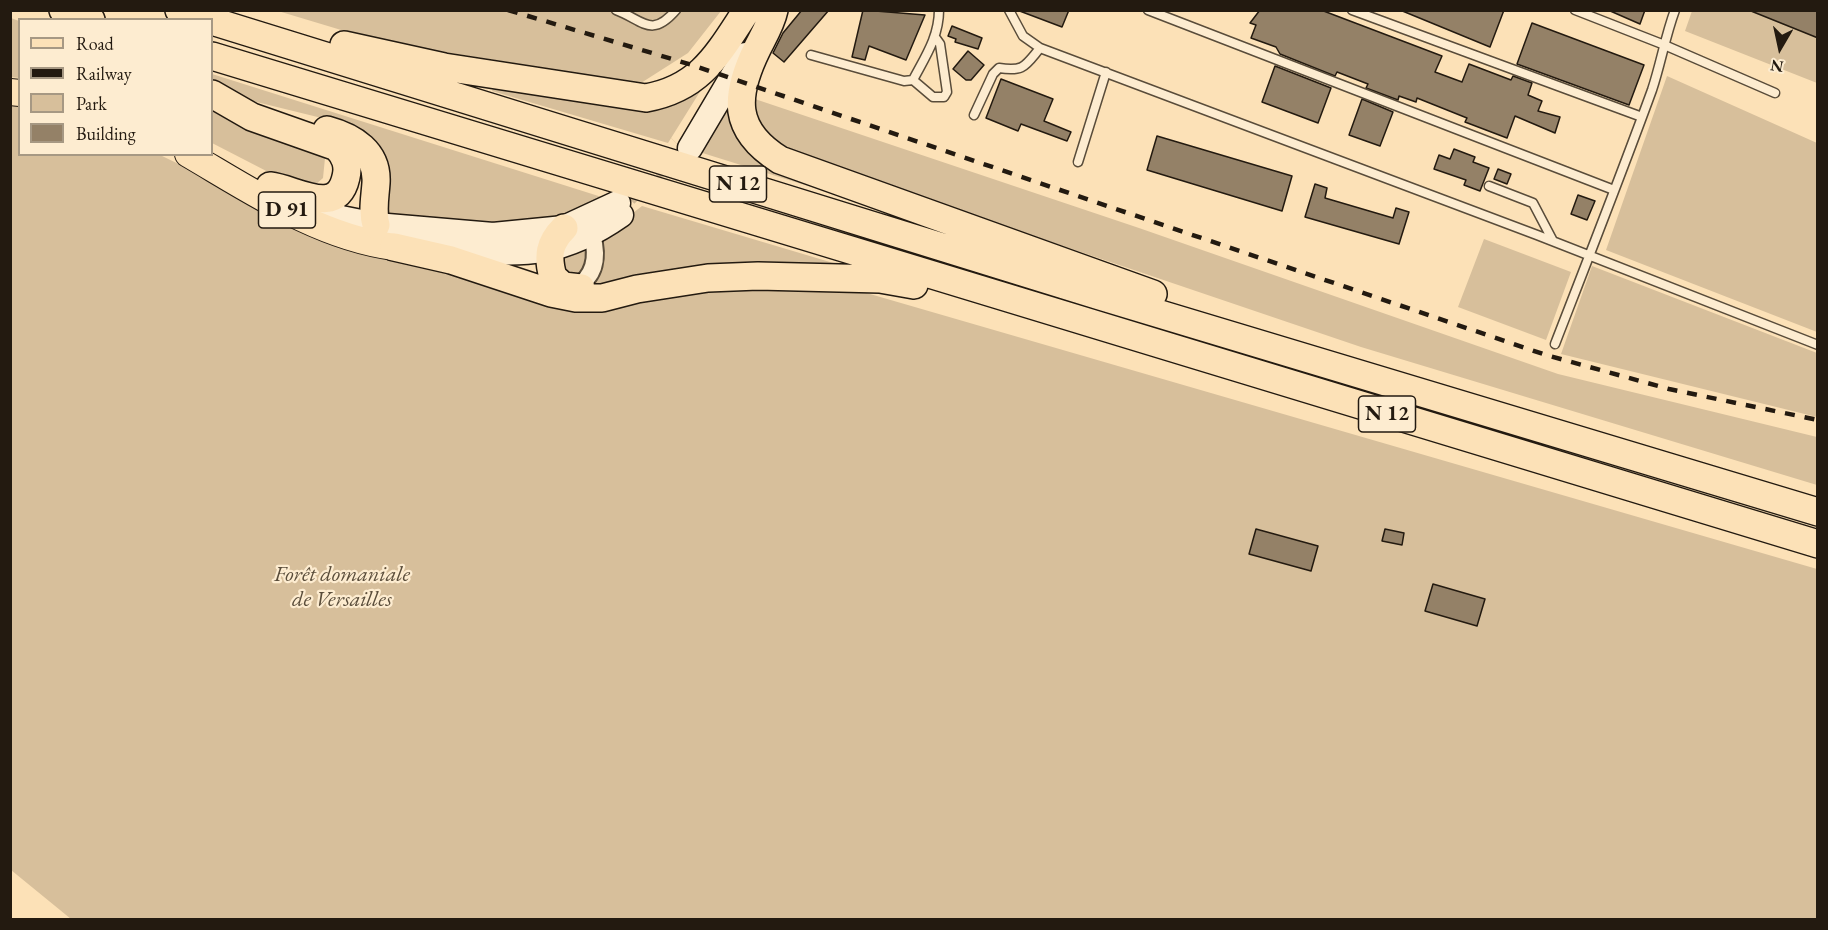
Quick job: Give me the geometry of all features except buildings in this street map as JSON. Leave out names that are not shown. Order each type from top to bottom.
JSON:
[{"type":"highway","points":[[63,10],[85,18]]},
{"type":"highway","name":"N 12","points":[[179,10],[203,18]]},
{"type":"highway","points":[[288,45],[322,40],[444,67],[646,98],[675,91],[700,74],[747,10]]},
{"type":"highway","points":[[772,10],[751,61],[741,102],[741,115],[748,133],[762,148],[780,160],[1168,299],[1188,322]]},
{"type":"highway","name":"N 12","points":[[213,21],[1188,322],[1818,512]]},
{"type":"highway","name":"N 12","points":[[213,56],[1818,544]]},
{"type":"highway","points":[[220,98],[252,117],[325,141],[337,147],[345,157],[348,170],[345,183],[338,194],[327,200],[317,200],[285,188],[270,186]]},
{"type":"highway","points":[[220,98],[348,136],[363,147],[374,162],[377,180],[373,216],[376,225]]},
{"type":"highway","points":[[564,228],[551,243],[549,250],[553,277],[563,286],[636,289]]},
{"type":"highway","points":[[394,247],[451,260],[551,293],[576,298],[602,298],[636,289],[708,278],[758,276],[880,279],[927,287],[957,284]]},
{"type":"main road","points":[[757,10],[684,146],[772,10]]},
{"type":"main road","name":"D 91","points":[[192,156],[308,221],[359,241],[394,247],[494,254],[549,250],[592,235],[625,205],[564,228],[493,235],[376,225],[341,218],[270,186],[213,154]]},
{"type":"main road","points":[[376,225],[379,233],[394,247]]},
{"type":"street","points":[[575,288],[586,282],[594,266],[596,249],[592,235]]},
{"type":"lane","points":[[616,10],[642,25],[654,27],[666,22],[676,10]]},
{"type":"lane","points":[[913,80],[935,37],[939,25],[939,10]]},
{"type":"lane","points":[[1009,10],[1023,36],[1040,48],[1553,241],[1818,345]]},
{"type":"lane","points":[[1148,10],[1614,189]]},
{"type":"lane","points":[[1352,10],[1642,117]]},
{"type":"lane","points":[[1575,10],[1662,44],[1775,93]]},
{"type":"lane","points":[[1555,344],[1642,117],[1659,67],[1662,44],[1675,10]]},
{"type":"lane","points":[[811,55],[904,81],[913,80],[933,97],[944,97],[947,92],[940,44],[935,37]]},
{"type":"lane","points":[[974,116],[993,75],[999,68],[1016,70],[1024,68],[1040,48]]},
{"type":"lane","points":[[1078,162],[1106,72]]},
{"type":"lane","points":[[1489,186],[1533,203],[1553,241]]},
{"type":"green space","points":[[278,11],[721,11],[688,53],[641,83],[381,42]]},
{"type":"green space","points":[[1692,11],[1817,11],[1817,83],[1685,31]]},
{"type":"green space","points":[[11,18],[18,21],[18,78],[11,77]]},
{"type":"green space","points":[[213,74],[608,199],[527,229],[378,221],[376,205],[342,123],[228,95],[213,88]]},
{"type":"green space","points":[[1667,76],[1817,143],[1817,332],[1606,250]]},
{"type":"green space","points":[[496,80],[627,102],[706,82],[668,143],[492,91]]},
{"type":"green space","points":[[729,90],[731,113],[875,207],[693,150]]},
{"type":"green space","points":[[749,97],[1139,228],[1558,374],[1817,437],[1817,485],[1361,347],[780,150],[765,139]]},
{"type":"green space","name":"Forêt domaniale de Versailles","points":[[10,101],[18,103],[18,156],[162,156],[222,185],[529,297],[839,285],[1817,569],[1817,919],[71,919],[11,870]]},
{"type":"green space","points":[[213,109],[317,149],[325,158],[323,178],[315,185],[276,176],[213,144]]},
{"type":"green space","points":[[642,206],[840,265],[589,284],[598,240]]},
{"type":"green space","points":[[1484,239],[1571,272],[1546,340],[1458,307]]},
{"type":"green space","points":[[588,245],[581,273],[568,280],[554,253]]},
{"type":"green space","points":[[1592,266],[1817,353],[1817,417],[1561,354]]},
{"type":"tunnel","points":[[626,195],[678,145]]},
{"type":"railway","points":[[508,10],[692,65],[1546,355],[1669,389],[1818,420]]}]
